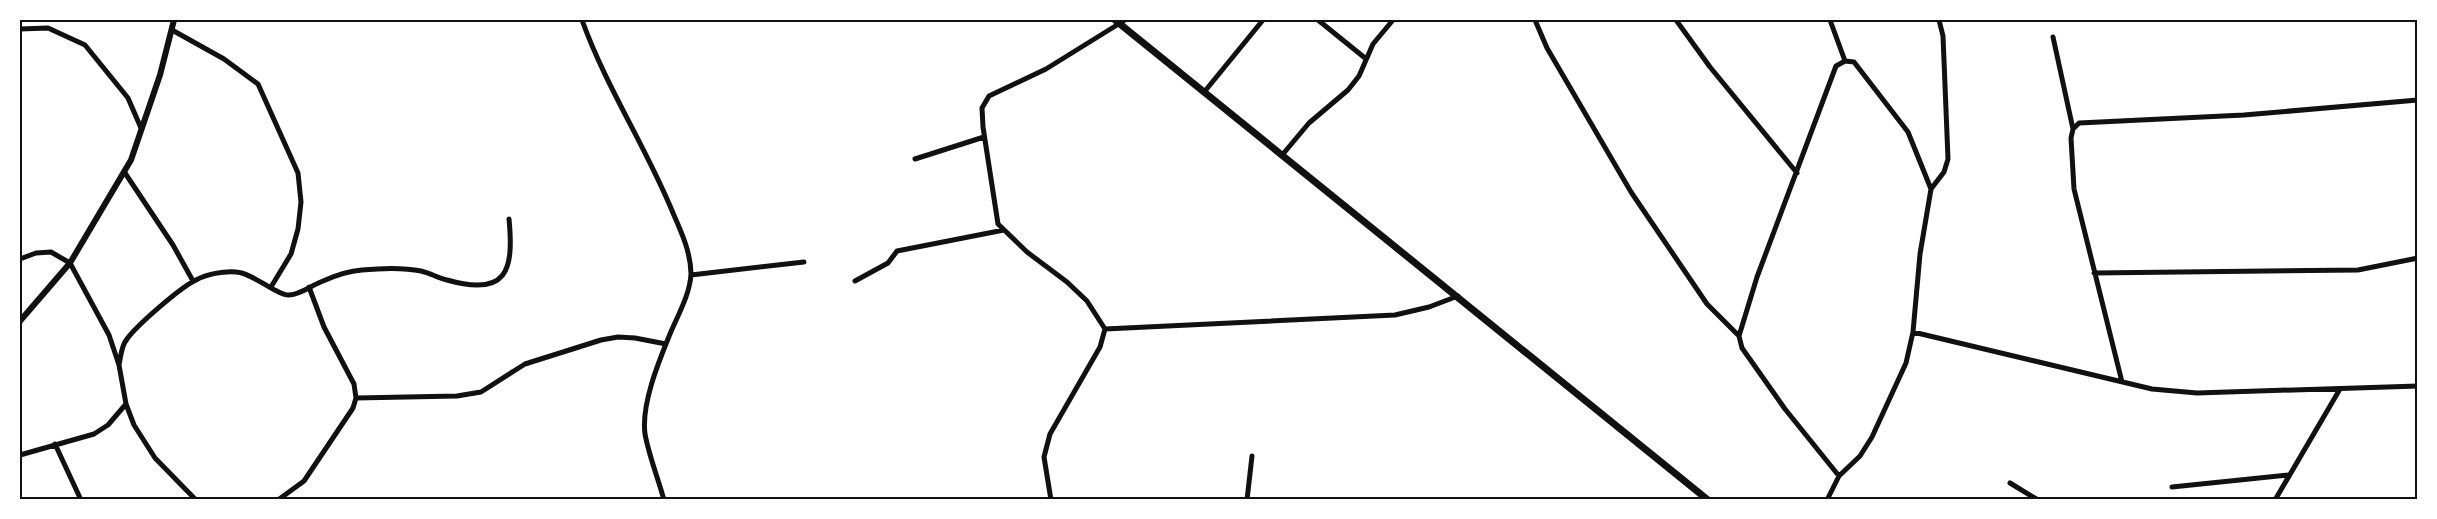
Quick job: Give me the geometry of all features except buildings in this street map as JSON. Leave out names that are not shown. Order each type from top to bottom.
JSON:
[{"type":"main road","points":[[1120,21],[1708,500]]},
{"type":"street","points":[[20,321],[70,263],[131,160],[160,75],[174,20]]},
{"type":"street","points":[[582,20],[594,51],[660,180],[683,240],[691,275],[686,297],[666,344],[646,407],[645,434],[664,500]]},
{"type":"street","points":[[1205,92],[1263,20]]},
{"type":"street","points":[[1318,20],[1365,58]]},
{"type":"street","points":[[1283,154],[1309,123],[1348,90],[1359,76],[1373,44],[1393,20]]},
{"type":"street","points":[[1535,20],[1547,48],[1631,192],[1707,304],[1739,336]]},
{"type":"street","points":[[1676,20],[1710,67],[1797,173]]},
{"type":"street","points":[[1830,20],[1845,61]]},
{"type":"street","points":[[1827,500],[1839,476],[1860,456],[1872,437],[1906,363],[1913,332],[1920,254],[1931,189],[1944,172],[1948,159],[1943,36],[1939,20]]},
{"type":"street","points":[[1051,500],[1044,457],[1050,434],[1100,347],[1105,329],[1087,301],[1027,252],[998,224],[984,137],[982,108],[988,96],[1046,69],[1120,21]]},
{"type":"street","points":[[20,29],[48,28],[85,45],[128,98],[141,128]]},
{"type":"street","points":[[172,30],[224,58],[258,84],[298,173],[302,202],[298,229],[291,254],[271,287]]},
{"type":"street","points":[[2053,37],[2073,129],[2071,138],[2074,189],[2122,382]]},
{"type":"street","points":[[1839,476],[1785,409],[1742,348],[1739,336],[1757,276],[1836,66],[1845,61],[1854,62],[1908,132],[1931,189]]},
{"type":"street","points":[[2073,129],[2079,123],[2244,115],[2418,100]]},
{"type":"street","points":[[915,159],[984,137]]},
{"type":"street","points":[[124,173],[173,245],[193,281]]},
{"type":"street","points":[[119,365],[122,348],[127,339],[147,318],[193,281],[223,272],[238,272],[291,296],[324,280],[359,270],[396,268],[422,271],[448,281],[482,286],[500,280],[507,270],[512,249],[509,219]]},
{"type":"street","points":[[855,281],[888,262],[897,251],[1004,230]]},
{"type":"street","points":[[20,259],[36,253],[51,252],[70,263],[108,335],[119,365],[126,404],[134,425],[155,458],[196,500]]},
{"type":"street","points":[[2094,273],[2358,270],[2418,258]]},
{"type":"street","points":[[691,275],[804,262]]},
{"type":"street","points":[[278,500],[304,480],[353,408],[356,398],[354,384],[324,327],[309,287]]},
{"type":"street","points":[[1105,329],[1395,315],[1429,307],[1458,296]]},
{"type":"street","points":[[1913,332],[2152,389],[2197,393],[2418,386]]},
{"type":"street","points":[[356,398],[457,396],[481,392],[525,364],[601,340],[618,337],[635,338],[666,344]]},
{"type":"street","points":[[2275,500],[2340,389]]},
{"type":"street","points":[[20,456],[94,434],[108,425],[126,404]]},
{"type":"street","points":[[55,444],[81,500]]},
{"type":"street","points":[[1247,500],[1252,456]]},
{"type":"street","points":[[2172,487],[2289,475]]},
{"type":"street","points":[[2010,483],[2038,500]]}]
